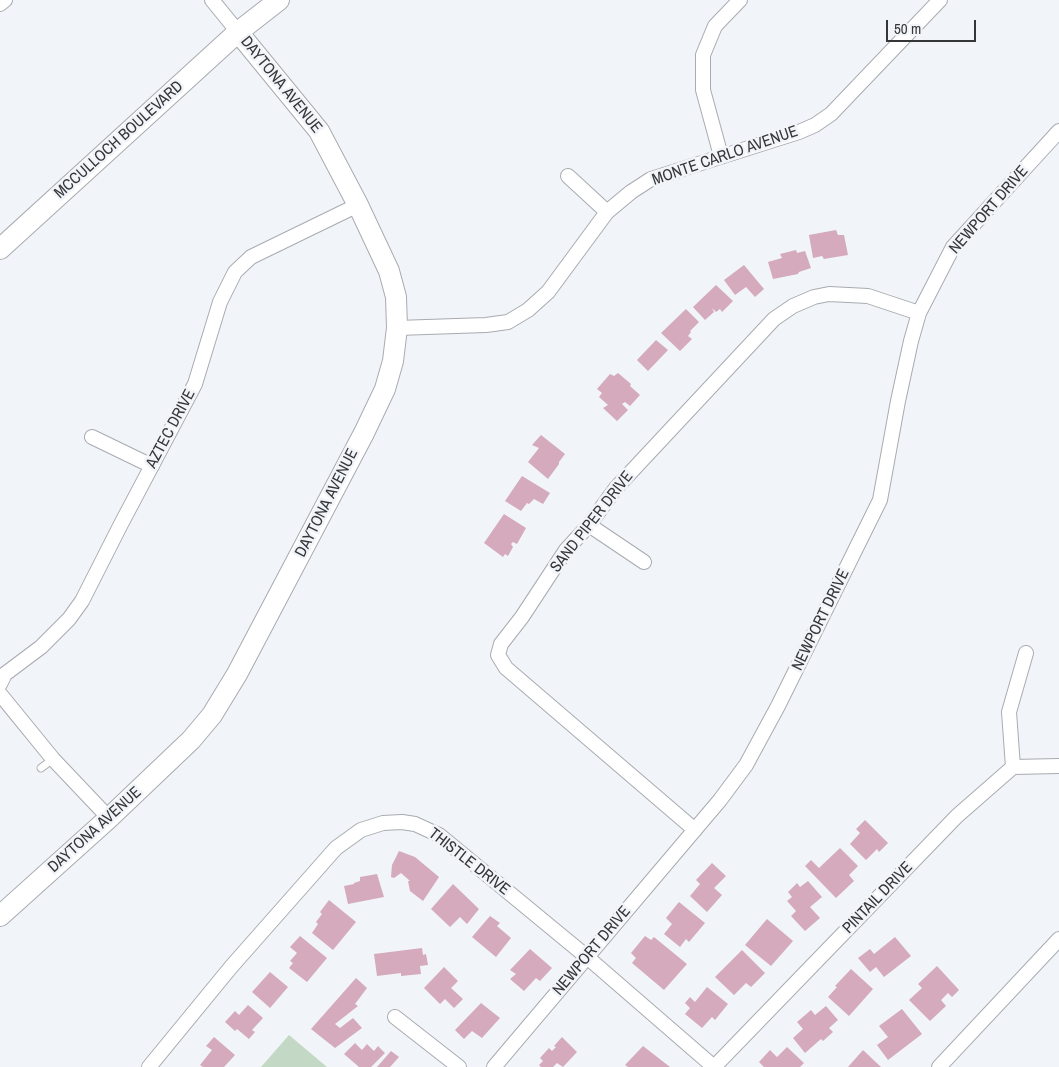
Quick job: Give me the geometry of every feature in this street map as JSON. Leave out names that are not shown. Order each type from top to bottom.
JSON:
[{"type":"street","points":[[0,4],[5,0]]},
{"type":"street","points":[[212,0],[238,32]]},
{"type":"street","name":"MCCULLOCH BOULEVARD","points":[[0,249],[238,32],[279,0]]},
{"type":"street","points":[[721,156],[703,90],[703,55],[715,26],[740,0]]},
{"type":"street","name":"MONTE CARLO AVENUE","points":[[397,328],[486,325],[508,322],[528,310],[548,292],[607,212],[631,192],[651,179],[799,132],[815,125],[831,114],[940,0]]},
{"type":"street","name":"DAYTONA AVENUE","points":[[0,916],[192,740],[212,715],[238,674],[386,389],[393,361],[397,328],[396,297],[389,271],[358,205],[319,131],[238,32]]},
{"type":"street","name":"NEWPORT DRIVE","points":[[494,1067],[695,830],[746,765],[778,706],[880,500],[902,384],[919,313],[953,247],[1059,131]]},
{"type":"street","points":[[568,176],[607,212]]},
{"type":"street","name":"AZTEC DRIVE","points":[[0,684],[5,674],[41,647],[69,619],[82,602],[195,384],[220,302],[235,272],[252,257],[358,205]]},
{"type":"street","name":"SAND PIPER DRIVE","points":[[695,830],[506,668],[498,655],[501,644],[522,617],[566,550],[589,525],[616,488],[774,319],[793,306],[814,297],[829,294],[868,296],[919,313]]},
{"type":"street","points":[[92,437],[152,466]]},
{"type":"street","points":[[589,525],[644,562]]},
{"type":"street","points":[[1026,653],[1009,712],[1013,767],[1059,766]]},
{"type":"street","points":[[0,694],[53,759],[109,818]]},
{"type":"street","name":"PINTAIL DRIVE","points":[[714,1067],[957,816],[1013,767]]},
{"type":"street","name":"THISTLE DRIVE","points":[[149,1067],[231,968],[336,848],[360,830],[383,823],[402,822],[415,824],[439,835],[587,957],[714,1067]]},
{"type":"street","points":[[940,1067],[1059,939]]},
{"type":"street","points":[[395,1017],[459,1067]]},
{"type":"lane","points":[[41,768],[53,759]]},
{"type":"green space","points":[[289,1035],[327,1067],[261,1067]]},
{"type":"building","points":[[836,230],[838,235],[844,235],[848,255],[824,259],[822,256],[813,258],[809,235]]},
{"type":"building","points":[[796,250],[797,253],[805,251],[811,268],[798,274],[773,279],[768,262],[782,258],[780,254]]},
{"type":"building","points":[[744,265],[764,289],[755,297],[746,287],[735,295],[724,280]]},
{"type":"building","points":[[716,285],[733,301],[722,312],[720,309],[716,312],[712,308],[714,312],[705,320],[693,307]]},
{"type":"building","points":[[686,309],[699,322],[690,331],[688,336],[692,339],[680,351],[661,333]]},
{"type":"building","points":[[656,340],[668,350],[648,371],[637,360]]},
{"type":"building","points":[[618,373],[640,395],[630,406],[625,402],[622,404],[628,410],[617,421],[603,408],[608,405],[599,397],[602,393],[597,389],[610,374],[614,376]]},
{"type":"building","points":[[541,435],[565,454],[548,479],[528,462],[539,448],[532,445]]},
{"type":"building","points":[[522,476],[550,493],[543,504],[534,499],[529,504],[527,503],[521,511],[505,501]]},
{"type":"building","points":[[504,514],[526,528],[517,544],[513,542],[511,544],[513,547],[508,556],[505,554],[503,557],[484,543]]},
{"type":"building","points":[[865,820],[888,843],[879,852],[877,849],[866,860],[850,844],[860,833],[856,829]]},
{"type":"building","points":[[840,848],[858,866],[849,875],[854,881],[836,898],[805,866],[811,860],[819,868]]},
{"type":"building","points":[[399,851],[415,857],[439,877],[423,901],[410,891],[408,881],[410,881],[401,873],[394,878],[391,877],[392,865]]},
{"type":"building","points":[[712,863],[726,876],[714,888],[722,895],[707,912],[690,896],[700,884],[696,880]]},
{"type":"building","points":[[377,874],[384,897],[348,904],[344,886],[360,881],[360,877]]},
{"type":"building","points":[[808,881],[822,897],[810,907],[820,918],[805,931],[791,916],[796,911],[787,901],[792,897],[788,892],[797,883],[800,887]]},
{"type":"building","points":[[453,884],[479,909],[467,924],[460,917],[450,927],[431,909]]},
{"type":"building","points":[[329,900],[356,922],[333,950],[312,933],[318,924],[316,922],[322,914],[320,912]]},
{"type":"building","points":[[679,902],[705,923],[689,942],[686,939],[680,947],[664,934],[672,924],[666,918]]},
{"type":"building","points":[[490,916],[500,923],[497,926],[511,938],[496,957],[472,937]]},
{"type":"building","points":[[767,919],[793,941],[771,966],[745,945]]},
{"type":"building","points":[[300,936],[327,958],[307,982],[289,968],[293,963],[290,961],[297,953],[290,947]]},
{"type":"building","points":[[645,936],[651,940],[654,937],[687,964],[664,990],[632,963],[636,958],[631,953]]},
{"type":"building","points":[[895,937],[911,956],[884,977],[876,967],[870,972],[858,958],[870,949],[874,954]]},
{"type":"building","points":[[422,948],[423,955],[426,954],[428,965],[420,966],[421,974],[401,976],[401,973],[377,976],[374,954]]},
{"type":"building","points":[[530,949],[552,968],[540,981],[536,978],[524,991],[510,979],[516,974],[510,970]]},
{"type":"building","points":[[742,950],[765,973],[751,987],[746,983],[734,995],[715,977]]},
{"type":"building","points":[[937,966],[959,990],[952,997],[948,993],[941,1000],[946,1006],[930,1021],[909,1000],[922,988],[918,984]]},
{"type":"building","points":[[444,967],[458,981],[451,988],[463,999],[454,1008],[445,999],[440,1004],[424,988]]},
{"type":"building","points":[[851,969],[873,989],[849,1016],[828,997],[837,987],[835,986]]},
{"type":"building","points":[[270,972],[288,987],[270,1008],[252,992]]},
{"type":"building","points":[[356,978],[367,988],[355,1004],[358,1006],[335,1024],[340,1028],[353,1018],[362,1028],[335,1048],[311,1029]]},
{"type":"building","points":[[707,987],[728,1004],[715,1020],[712,1017],[702,1028],[685,1014],[690,1008],[685,1003],[690,997],[695,1002]]},
{"type":"building","points":[[481,1003],[500,1018],[482,1038],[472,1031],[464,1039],[455,1030]]},
{"type":"building","points":[[248,1005],[263,1018],[252,1030],[255,1032],[249,1039],[237,1029],[235,1031],[225,1022],[235,1011],[239,1015]]},
{"type":"building","points":[[826,1006],[838,1020],[829,1028],[833,1032],[823,1041],[821,1039],[805,1053],[793,1038],[803,1029],[797,1022],[811,1010],[815,1015]]},
{"type":"building","points":[[902,1009],[922,1034],[888,1060],[877,1045],[888,1037],[879,1026]]},
{"type":"building","points":[[214,1037],[235,1055],[224,1067],[203,1067],[200,1065],[212,1050],[206,1046]]},
{"type":"building","points":[[562,1037],[577,1052],[563,1067],[557,1063],[553,1067],[541,1067],[539,1065],[543,1061],[540,1058],[549,1048],[552,1051]]},
{"type":"building","points":[[355,1043],[362,1050],[367,1044],[374,1051],[378,1046],[385,1053],[371,1067],[359,1067],[344,1054]]},
{"type":"building","points":[[643,1046],[670,1067],[628,1067],[625,1065]]},
{"type":"building","points":[[787,1047],[804,1063],[800,1067],[764,1067],[759,1062],[770,1050],[777,1057]]},
{"type":"building","points":[[863,1050],[881,1067],[848,1067]]},
{"type":"building","points":[[391,1051],[399,1057],[390,1067],[377,1067]]}]
